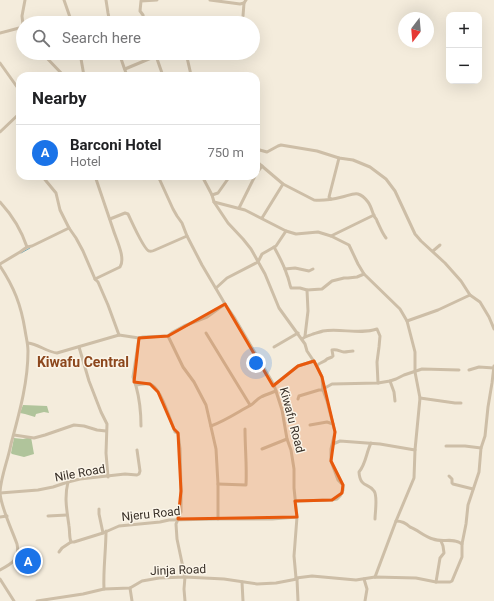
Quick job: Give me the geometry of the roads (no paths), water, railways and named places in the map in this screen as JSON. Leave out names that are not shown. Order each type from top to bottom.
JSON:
[{"type":"street","points":[[22,16],[22,9],[25,0]]},
{"type":"street","points":[[64,0],[70,16]]},
{"type":"street","points":[[106,0],[109,16]]},
{"type":"street","points":[[143,16],[140,11],[141,1],[157,0]]},
{"type":"street","points":[[210,0],[234,4],[240,4],[245,1]]},
{"type":"street","points":[[243,16],[245,1]]},
{"type":"street","points":[[0,33],[16,28]]},
{"type":"street","points":[[49,60],[60,72]]},
{"type":"street","points":[[81,60],[83,72]]},
{"type":"street","points":[[122,60],[126,72]]},
{"type":"street","points":[[125,69],[144,60]]},
{"type":"street","points":[[157,60],[161,72]]},
{"type":"street","points":[[188,60],[190,72]]},
{"type":"street","points":[[0,63],[16,85]]},
{"type":"street","points":[[0,132],[16,117]]},
{"type":"street","points":[[260,150],[266,152],[281,146],[317,151],[339,158],[353,160],[372,168],[389,182],[395,191],[415,234],[445,263],[461,281],[470,295],[480,302],[494,329]]},
{"type":"street","points":[[331,199],[329,197],[339,158]]},
{"type":"street","points":[[260,169],[262,166],[283,184],[314,200],[331,199],[354,194],[362,196],[366,199],[374,212],[374,215],[386,238]]},
{"type":"street","points":[[45,180],[56,193],[60,210],[83,251],[95,279],[98,282],[120,335]]},
{"type":"street","points":[[95,279],[122,265],[118,242],[96,180]]},
{"type":"street","name":"Kiwafu Road","points":[[160,180],[202,265],[274,385],[276,391],[282,410],[294,469],[297,517],[294,556],[298,601]]},
{"type":"street","points":[[204,180],[214,202],[228,223],[251,249],[265,274],[279,308],[303,338],[322,377],[323,389],[335,432],[330,456],[338,480],[343,485],[343,490],[340,496],[332,500],[295,501]]},
{"type":"street","points":[[212,195],[218,193],[227,180]]},
{"type":"street","points":[[239,208],[253,180]]},
{"type":"street","points":[[262,218],[283,184]]},
{"type":"street","points":[[0,202],[15,221],[27,246]]},
{"type":"street","points":[[214,202],[245,210],[286,231],[296,234],[318,232],[331,236],[349,245],[364,274],[400,309],[407,321],[415,352],[415,372],[420,398],[414,478],[396,520],[375,577]]},
{"type":"street","points":[[110,219],[128,213],[143,244],[149,251],[155,250],[187,236]]},
{"type":"street","points":[[331,236],[374,215]]},
{"type":"street","points":[[0,570],[14,562],[17,557],[18,550],[1,501],[0,493],[24,386],[28,343],[24,320],[18,300],[13,287],[0,265],[27,246],[32,246],[69,228]]},
{"type":"street","points":[[216,288],[227,278],[258,262],[262,254],[274,247],[286,231]]},
{"type":"street","points":[[433,251],[440,245]]},
{"type":"street","points":[[274,247],[282,261],[291,288],[307,290],[322,289],[332,281],[357,277],[364,274]]},
{"type":"street","points":[[285,270],[295,268],[309,271],[313,269]]},
{"type":"street","points":[[303,338],[308,311],[307,290]]},
{"type":"street","points":[[407,321],[438,310],[470,295]]},
{"type":"street","points":[[28,343],[35,344],[55,353],[120,335],[139,338],[168,336],[184,326],[207,317],[225,304]]},
{"type":"street","points":[[303,338],[322,331],[372,331],[377,329],[380,336],[377,362],[378,383]]},
{"type":"street","points":[[206,333],[250,405]]},
{"type":"street","points":[[274,347],[298,333]]},
{"type":"street","points":[[168,336],[183,367],[194,382],[206,405],[216,450],[218,519]]},
{"type":"street","points":[[139,338],[133,377],[136,385],[141,426]]},
{"type":"street","points":[[79,347],[92,389],[107,424],[106,452],[108,477]]},
{"type":"street","points":[[317,366],[318,364],[332,357],[333,349],[337,349],[342,352],[353,351]]},
{"type":"street","points":[[274,385],[298,366],[314,361]]},
{"type":"street","points":[[441,541],[444,553],[440,558],[436,582],[450,582],[453,579],[462,557],[462,544],[468,505],[472,489],[479,472],[481,448],[485,436],[494,367],[479,367],[469,370]]},
{"type":"street","points":[[298,399],[299,396],[323,389],[332,384],[378,383],[390,381],[422,369],[459,370]]},
{"type":"street","points":[[390,381],[394,392],[395,401]]},
{"type":"street","points":[[136,385],[148,384],[154,387],[168,412],[175,432],[178,433],[180,449],[181,512],[176,524],[177,539],[184,577],[185,601]]},
{"type":"street","points":[[211,426],[220,423],[250,405],[260,397],[276,391]]},
{"type":"street","points":[[420,398],[461,403]]},
{"type":"street","points":[[310,425],[327,422],[333,424]]},
{"type":"street","points":[[14,435],[34,438],[74,425],[106,431]]},
{"type":"street","points":[[218,484],[246,485],[247,471],[245,429]]},
{"type":"street","points":[[262,448],[288,439]]},
{"type":"street","points":[[333,444],[340,441],[371,443],[415,450]]},
{"type":"street","points":[[371,443],[363,468],[359,472],[359,477],[362,482],[374,489],[376,501],[375,519]]},
{"type":"street","points":[[446,446],[481,448]]},
{"type":"street","name":"Nile Road","points":[[0,493],[38,490],[80,479],[125,474],[137,475],[140,472],[137,450]]},
{"type":"street","points":[[449,476],[452,479],[453,484],[472,489]]},
{"type":"street","points":[[59,552],[71,542],[69,538],[69,527],[65,503],[68,482]]},
{"type":"street","points":[[99,509],[102,533]]},
{"type":"street","points":[[48,516],[67,515]]},
{"type":"street","points":[[0,518],[6,516]]},
{"type":"street","name":"Njeru Road","points":[[71,542],[102,533],[119,526],[178,519],[272,519],[297,517]]},
{"type":"street","points":[[396,520],[407,524],[432,539],[441,541],[457,541],[462,544]]},
{"type":"street","points":[[104,589],[106,531]]},
{"type":"street","name":"Jinja Road","points":[[37,601],[83,594],[104,589],[130,588],[142,581],[151,579],[184,577],[228,579],[257,584],[276,583],[312,576],[347,580],[375,577],[416,578],[436,582]]},
{"type":"street","points":[[0,579],[14,601]]},
{"type":"street","points":[[364,579],[367,589],[366,601]]},
{"type":"street","points":[[242,582],[243,601]]},
{"type":"street","points":[[130,588],[132,601]]},
{"type":"waterway","points":[[21,253],[30,248]]},
{"type":"place","name":"Barconi Hotel","points":[[28,561]]},
{"type":"district","name":"Kiwafu Central","points":[[83,362]]}]
